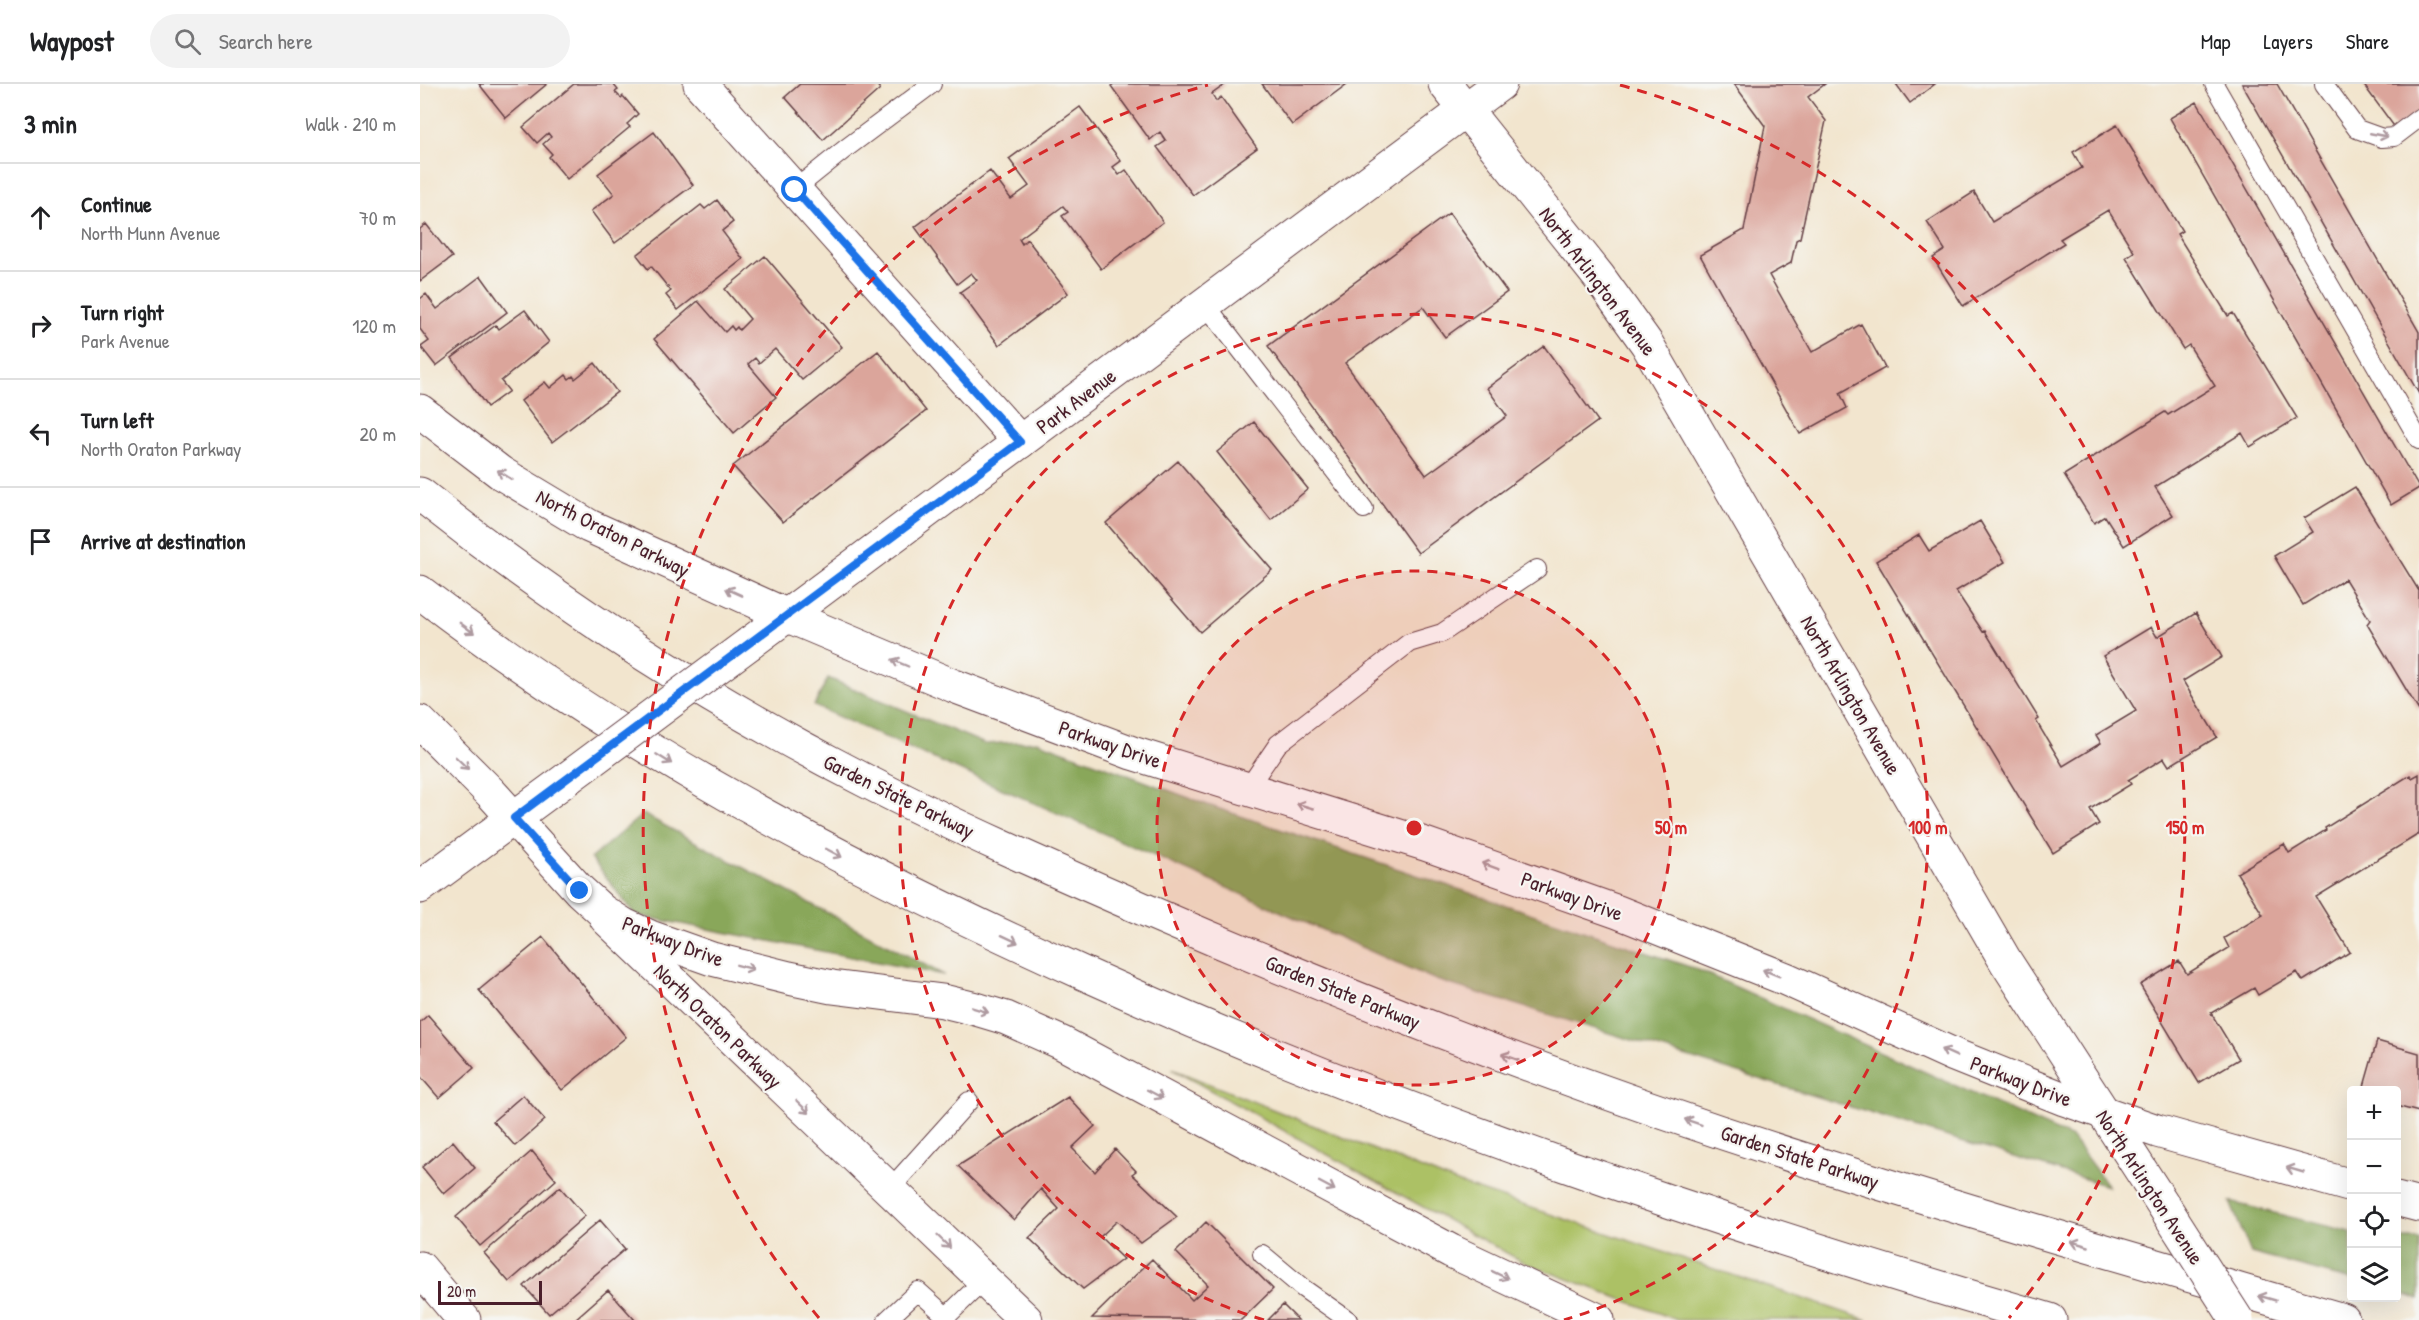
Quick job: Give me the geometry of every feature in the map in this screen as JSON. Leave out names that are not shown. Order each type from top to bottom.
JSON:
[{"type":"main road","points":[[699,84],[1020,442]]},
{"type":"main road","name":"North Arlington Avenue","points":[[1445,84],[1599,277],[1647,344],[1691,416],[2006,963],[2237,1320]]},
{"type":"main road","name":"Park Avenue","points":[[420,887],[788,616],[1500,84]]},
{"type":"main road","name":"North Oraton Parkway","points":[[420,411],[501,473],[589,526],[788,616]]},
{"type":"main road","name":"Garden State Parkway","points":[[420,494],[520,570],[607,630],[809,751],[961,827],[1210,938],[1374,1006],[1471,1043],[1706,1127],[2013,1224],[2343,1320]]},
{"type":"main road","points":[[420,592],[513,661],[719,792],[882,879],[1121,990],[1290,1062],[1500,1143],[1662,1200],[1789,1241],[2050,1320]]},
{"type":"main road","name":"Parkway Drive","points":[[788,616],[954,686],[1132,753],[1425,844],[1618,912],[1786,979],[2019,1082],[2157,1131],[2347,1185]]},
{"type":"main road","name":"North Oraton Parkway","points":[[420,722],[646,959],[1026,1320]]},
{"type":"main road","name":"Parkway Drive","points":[[580,891],[602,911],[624,925],[650,937],[712,959],[832,987],[943,1001],[1006,1018],[1062,1043],[1451,1251],[1598,1320]]},
{"type":"main road","points":[[2401,1200],[2419,1205]]},
{"type":"main road","points":[[420,1268],[464,1320]]},
{"type":"lane","points":[[795,190],[845,149],[932,84]]},
{"type":"lane","points":[[2214,84],[2419,440]]},
{"type":"lane","points":[[2324,84],[2357,129],[2382,138],[2394,137],[2419,118]]},
{"type":"lane","points":[[1204,304],[1364,509]]},
{"type":"lane","points":[[1248,788],[1278,744],[1409,643],[1442,633],[1537,569]]},
{"type":"lane","points":[[889,1190],[969,1101]]},
{"type":"lane","points":[[1262,1254],[1304,1289],[1348,1320]]},
{"type":"lane","points":[[886,1320],[918,1290],[945,1318],[984,1280]]},
{"type":"green space","points":[[828,678],[985,744],[1037,741],[1208,805],[1696,969],[2072,1138],[2108,1186],[1436,980],[814,706]]},
{"type":"green space","points":[[643,814],[944,975],[635,915],[591,858]]},
{"type":"green space","points":[[1172,1069],[1460,1184],[1867,1320],[1677,1320],[1523,1262]]},
{"type":"green space","points":[[2230,1202],[2347,1231],[2347,1279],[2251,1253]]},
{"type":"green space","points":[[2401,1239],[2419,1239],[2419,1299],[2401,1294]]},
{"type":"building","points":[[479,84],[547,84],[506,118]]},
{"type":"building","points":[[574,84],[613,84],[618,90],[615,92],[621,98],[623,96],[638,114],[627,124],[630,127],[567,179],[549,157],[552,154],[543,144],[551,137],[548,133],[537,143],[523,127]]},
{"type":"building","points":[[800,84],[876,84],[880,89],[823,140],[785,97]]},
{"type":"building","points":[[1114,84],[1226,84],[1212,94],[1216,101],[1221,97],[1257,148],[1193,195],[1157,147],[1166,141],[1160,132],[1150,140],[1111,86]]},
{"type":"building","points":[[1262,84],[1347,84],[1292,125]]},
{"type":"building","points":[[1734,84],[1825,84],[1808,97],[1826,121],[1800,238],[1796,240],[1791,263],[1769,275],[1812,352],[1861,324],[1885,368],[1840,393],[1847,408],[1800,434],[1700,255],[1744,230],[1765,126]]},
{"type":"building","points":[[1896,84],[1935,84],[1910,103]]},
{"type":"building","points":[[2242,84],[2277,84],[2419,332],[2419,394]]},
{"type":"building","points":[[2363,84],[2419,84],[2419,111],[2396,129]]},
{"type":"building","points":[[2197,102],[2419,488],[2391,505],[2170,118]]},
{"type":"building","points":[[1080,107],[1121,161],[1113,167],[1119,175],[1126,170],[1163,222],[1101,269],[1062,216],[1068,212],[1063,206],[1019,239],[1022,244],[1027,239],[1068,293],[999,345],[960,292],[977,280],[971,273],[957,284],[915,227],[990,171],[1011,199],[1029,186],[1009,159]]},
{"type":"building","points":[[2117,125],[2182,231],[2177,234],[2228,316],[2233,313],[2297,418],[2250,447],[2242,433],[2155,487],[2173,515],[2124,546],[2105,516],[2094,523],[2064,475],[2165,412],[2168,415],[2215,386],[2189,345],[2183,349],[2126,257],[2134,252],[2108,210],[2060,239],[2064,243],[1963,306],[1933,258],[1945,250],[1927,222],[1974,192],[1992,222],[2082,168],[2073,152]]},
{"type":"building","points":[[654,132],[693,185],[615,243],[591,211],[614,194],[598,174]]},
{"type":"building","points":[[717,200],[733,222],[722,231],[743,259],[678,310],[666,295],[671,291],[651,266],[648,269],[637,255],[701,205],[705,209]]},
{"type":"building","points":[[1449,213],[1507,292],[1445,337],[1423,307],[1345,363],[1426,475],[1507,416],[1487,388],[1544,346],[1598,421],[1418,553],[1268,346]]},
{"type":"building","points":[[426,224],[452,257],[420,281],[420,229]]},
{"type":"building","points":[[765,256],[842,347],[802,380],[775,349],[759,363],[755,358],[748,364],[776,397],[734,433],[654,339],[698,301],[725,332],[731,326],[734,330],[737,327],[739,330],[750,319],[725,289]]},
{"type":"building","points":[[481,276],[507,312],[436,366],[421,347],[429,341],[420,329],[420,299],[426,294],[437,309]]},
{"type":"building","points":[[525,310],[549,342],[501,381],[509,391],[487,407],[452,358],[496,325],[499,329]]},
{"type":"building","points":[[878,351],[926,411],[783,522],[733,466]]},
{"type":"building","points":[[595,363],[617,392],[552,442],[521,401],[545,382],[550,388],[566,375],[569,379],[573,376],[575,379]]},
{"type":"building","points":[[1254,422],[1308,489],[1271,520],[1217,452]]},
{"type":"building","points":[[1178,461],[1272,570],[1200,632],[1106,523]]},
{"type":"building","points":[[2355,487],[2419,591],[2419,711],[2367,624],[2370,620],[2345,579],[2303,605],[2274,556],[2313,532],[2304,518]]},
{"type":"building","points":[[1980,521],[2005,562],[1956,591],[1983,632],[1985,631],[2039,719],[2036,721],[2063,766],[2101,743],[2096,735],[2136,711],[2103,656],[2151,627],[2157,637],[2196,613],[2222,657],[2183,681],[2217,737],[2169,766],[2164,758],[2128,780],[2131,784],[2090,809],[2099,824],[2053,853],[1876,561],[1919,535],[1929,551]]},
{"type":"building","points":[[2419,774],[2419,834],[2316,897],[2350,952],[2303,981],[2297,972],[2258,995],[2254,988],[2211,1013],[2239,1059],[2199,1083],[2140,985],[2179,961],[2187,974],[2229,948],[2224,938],[2263,915],[2237,873],[2284,844],[2289,853],[2410,775],[2412,778]]},
{"type":"building","points":[[543,937],[626,1037],[562,1090],[479,990]]},
{"type":"building","points":[[428,1015],[474,1068],[439,1098],[420,1076],[420,1022]]},
{"type":"building","points":[[2377,1041],[2419,1053],[2419,1112],[2401,1107],[2401,1086],[2364,1086]]},
{"type":"building","points":[[523,1095],[545,1120],[515,1146],[493,1121]]},
{"type":"building","points":[[1068,1097],[1095,1126],[1072,1148],[1095,1172],[1115,1149],[1136,1171],[1132,1174],[1177,1217],[1141,1243],[1117,1221],[1100,1237],[1123,1259],[1083,1289],[1029,1238],[1059,1209],[1041,1189],[1014,1220],[958,1166]]},
{"type":"building","points":[[453,1141],[475,1168],[444,1194],[422,1167]]},
{"type":"building","points":[[532,1151],[556,1180],[480,1246],[456,1217]]},
{"type":"building","points":[[560,1187],[585,1216],[509,1282],[484,1253]]},
{"type":"building","points":[[600,1220],[625,1249],[549,1314],[524,1286]]},
{"type":"building","points":[[1206,1222],[1273,1289],[1241,1320],[1092,1318],[1152,1259],[1192,1300],[1208,1285],[1176,1252]]},
{"type":"building","points":[[608,1290],[635,1320],[574,1320]]},
{"type":"building","points":[[1283,1305],[1298,1320],[1268,1320]]},
{"type":"route","points":[[580,891],[514,818],[1020,442],[795,190]]}]
